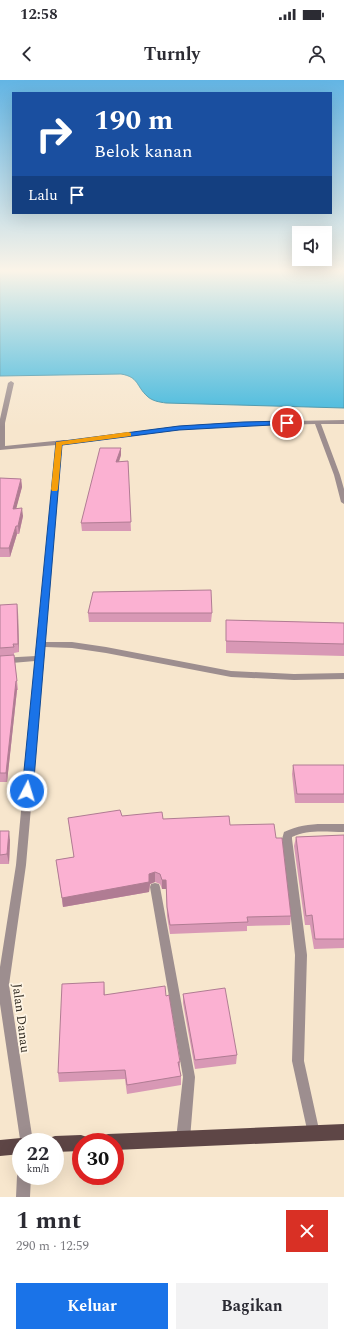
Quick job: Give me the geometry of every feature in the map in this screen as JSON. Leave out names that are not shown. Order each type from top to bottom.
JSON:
[{"type":"main road","points":[[124,1141],[344,1132]]},
{"type":"main road","points":[[0,1148],[12,1147]]},
{"type":"street","points":[[10,385],[2,423],[1,445],[73,442],[187,427],[243,424],[344,422]]},
{"type":"street","points":[[317,422],[337,475],[344,502]]},
{"type":"street","name":"Jalan Danau","points":[[25,1133],[2,985],[20,866],[59,444],[73,442]]},
{"type":"street","points":[[40,644],[72,645],[106,650],[231,674],[294,677],[344,676]]},
{"type":"street","points":[[0,661],[40,658]]},
{"type":"street","points":[[314,1134],[298,1060],[301,955],[287,839],[288,835],[295,831],[310,828],[344,828]]},
{"type":"street","points":[[155,887],[189,1077],[183,1139]]},
{"type":"street","points":[[23,1197],[24,1185]]},
{"type":"water","points":[[0,323],[344,323],[344,408],[163,403],[149,398],[137,382],[127,375],[121,374],[0,376]]},
{"type":"building","points":[[100,448],[121,448],[116,462],[128,461],[131,522],[81,523]]},
{"type":"building","points":[[0,478],[21,479],[13,509],[22,508],[18,526],[16,526],[9,548],[0,548]]},
{"type":"building","points":[[211,590],[212,613],[88,613],[93,592]]},
{"type":"building","points":[[17,604],[18,644],[13,644],[14,647],[0,648],[0,605]]},
{"type":"building","points":[[226,620],[344,623],[344,644],[226,641]]},
{"type":"building","points":[[14,655],[17,681],[6,773],[0,773],[0,656]]},
{"type":"building","points":[[293,765],[344,765],[344,794],[297,794]]},
{"type":"building","points":[[120,810],[122,816],[162,812],[163,819],[229,816],[230,825],[274,824],[276,838],[282,838],[291,916],[247,917],[248,922],[170,925],[167,907],[166,880],[162,880],[160,874],[155,872],[149,874],[149,882],[62,898],[56,860],[74,857],[68,818]]},
{"type":"building","points":[[0,831],[9,831],[7,854],[0,855]]},
{"type":"building","points":[[344,835],[344,939],[315,939],[312,915],[306,916],[296,837]]},
{"type":"building","points":[[104,982],[104,995],[165,986],[166,996],[169,995],[181,1076],[127,1085],[125,1070],[58,1073],[62,984]]},
{"type":"building","points":[[225,988],[237,1055],[195,1060],[183,994]]},
{"type":"slow traffic","points":[[55,489],[59,444],[128,434]]},
{"type":"route","points":[[27,791],[59,444],[155,430],[203,426],[287,423]]}]
